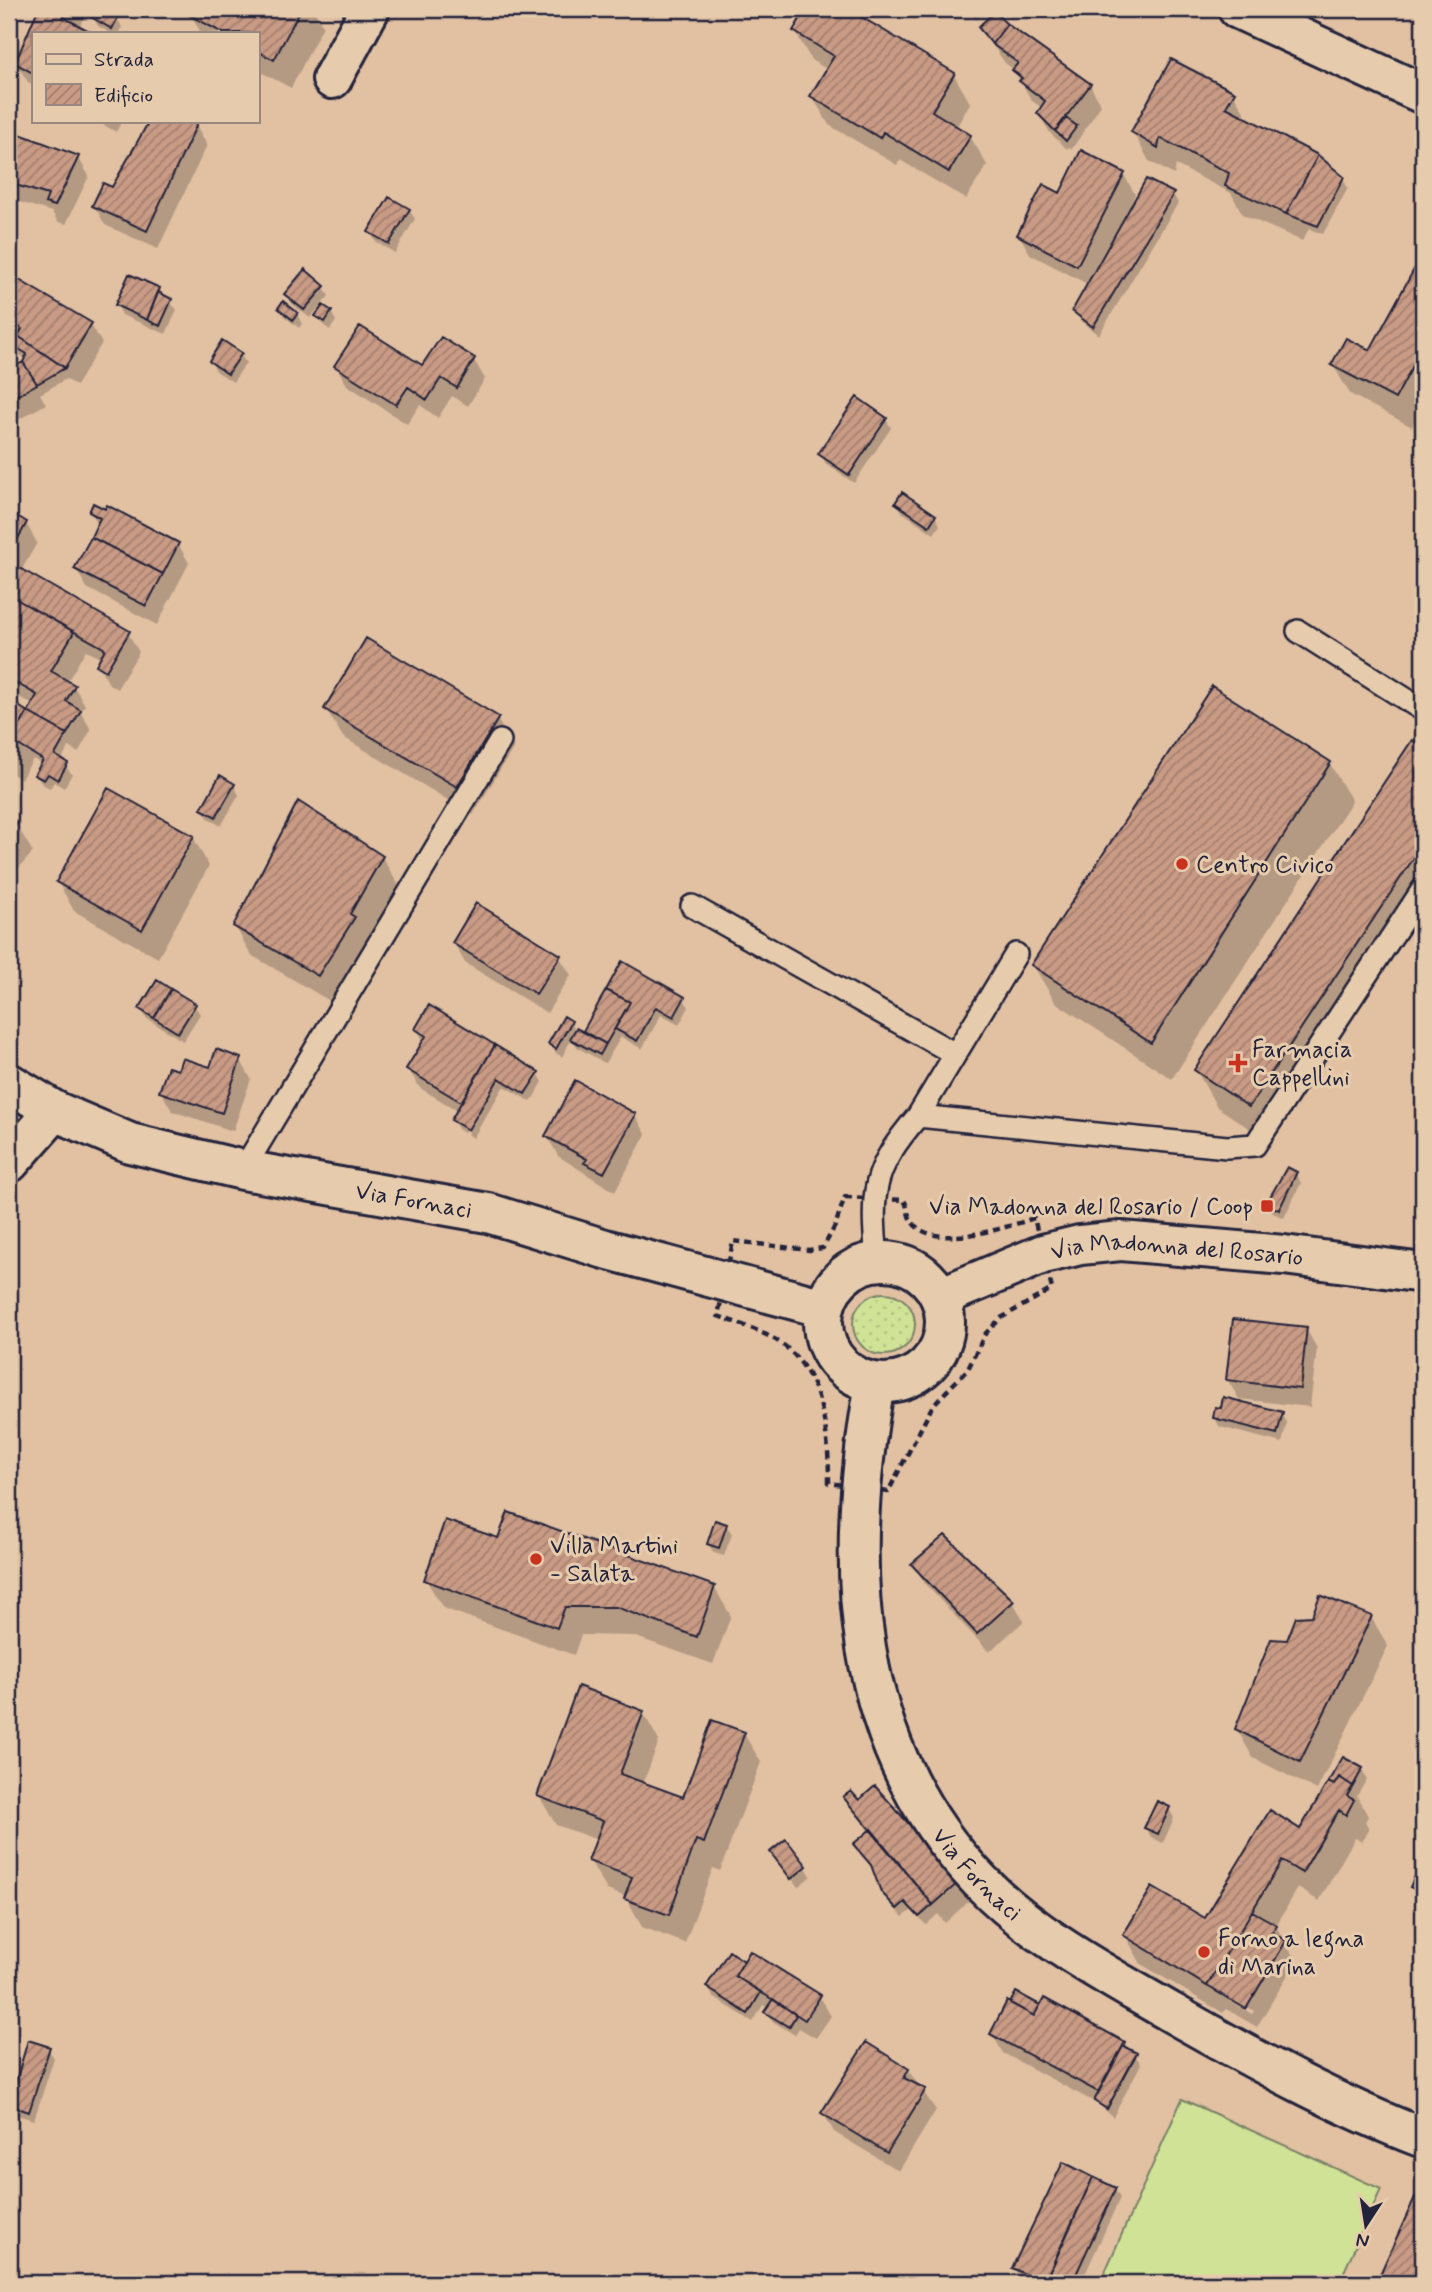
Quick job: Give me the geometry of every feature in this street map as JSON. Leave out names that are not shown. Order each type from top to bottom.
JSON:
[{"type":"street","points":[[332,79],[370,9]]},
{"type":"street","points":[[1238,9],[1423,94]]},
{"type":"street","name":"Via Fornaci","points":[[9,1083],[55,1111],[130,1143],[243,1170],[488,1213],[605,1249],[824,1308]]},
{"type":"street","points":[[9,1163],[55,1111]]},
{"type":"street","name":"Via Madonna del Rosario","points":[[940,1297],[1043,1254],[1080,1245],[1121,1241],[1284,1255],[1423,1273]]},
{"type":"street","points":[[877,1261],[908,1266],[921,1273],[940,1297],[945,1328],[933,1359],[908,1380],[876,1384],[844,1370],[833,1357],[822,1325],[824,1308],[829,1293],[850,1271],[877,1261]]},
{"type":"street","name":"Via Fornaci","points":[[876,1384],[865,1450],[856,1543],[861,1630],[888,1732],[915,1793],[945,1842],[982,1883],[1031,1925],[1137,1992],[1252,2059],[1387,2124],[1423,2138]]},
{"type":"lane","points":[[1298,631],[1423,710]]},
{"type":"lane","points":[[243,1170],[500,741]]},
{"type":"lane","points":[[918,1116],[1227,1147],[1255,1145],[1423,888]]},
{"type":"lane","points":[[692,906],[955,1054]]},
{"type":"lane","points":[[877,1261],[873,1199],[878,1173],[896,1141],[918,1116],[1016,954]]},
{"type":"path","points":[[733,1241],[809,1250],[823,1248],[835,1226],[845,1198]]},
{"type":"path","points":[[904,1200],[911,1221],[925,1231],[952,1236],[996,1232],[1034,1218]]},
{"type":"path","points":[[888,1492],[933,1405],[968,1369],[985,1334],[1001,1318],[1052,1289]]},
{"type":"path","points":[[718,1316],[756,1331],[787,1348],[804,1371],[818,1397],[826,1427],[829,1483]]},
{"type":"green space","points":[[878,1293],[890,1293],[906,1302],[913,1312],[913,1336],[906,1346],[890,1355],[878,1355],[867,1350],[858,1341],[853,1330],[853,1318],[858,1307],[867,1298]]},
{"type":"green space","points":[[1182,2099],[1381,2189],[1339,2283],[1100,2283]]},
{"type":"building","points":[[38,9],[68,9],[63,17],[91,32],[32,32],[32,72],[15,63]]},
{"type":"building","points":[[96,9],[103,9],[118,17],[112,29],[91,17]]},
{"type":"building","points":[[192,9],[301,9],[274,60],[259,52],[259,32],[221,32],[189,15]]},
{"type":"building","points":[[806,9],[848,9],[955,73],[932,111],[971,135],[949,172],[883,132],[880,138],[810,96],[834,56],[793,31]]},
{"type":"building","points":[[994,12],[1007,24],[992,44],[978,27]]},
{"type":"building","points":[[1007,24],[1091,84],[1055,131],[1037,113],[1045,101],[1019,81],[1022,78],[1012,70],[1018,63],[992,44]]},
{"type":"building","points":[[1171,59],[1235,92],[1226,107],[1318,155],[1286,214],[1225,186],[1229,173],[1160,138],[1158,148],[1131,132]]},
{"type":"building","points":[[1066,118],[1077,126],[1066,141],[1055,131]]},
{"type":"building","points":[[148,122],[197,124],[147,231],[92,206],[103,183],[112,187]]},
{"type":"building","points":[[9,130],[79,156],[55,206],[45,203],[48,195],[9,183]]},
{"type":"building","points":[[1081,150],[1125,173],[1077,266],[1017,235],[1043,184],[1060,193]]},
{"type":"building","points":[[1318,155],[1344,177],[1318,226],[1286,214]]},
{"type":"building","points":[[1146,179],[1174,193],[1093,327],[1072,311]]},
{"type":"building","points":[[9,183],[14,184],[9,200]]},
{"type":"building","points":[[389,197],[410,209],[389,244],[368,232]]},
{"type":"building","points":[[1423,253],[1423,347],[1395,399],[1331,365],[1346,338],[1370,350]]},
{"type":"building","points":[[305,269],[325,286],[304,310],[284,294]]},
{"type":"building","points":[[9,274],[92,323],[65,368],[18,336],[22,329],[9,321]]},
{"type":"building","points":[[129,274],[160,288],[147,320],[115,305]]},
{"type":"building","points":[[158,292],[172,299],[160,326],[147,320]]},
{"type":"building","points":[[283,301],[298,313],[293,320],[278,308]]},
{"type":"building","points":[[323,305],[332,311],[325,322],[315,316]]},
{"type":"building","points":[[9,321],[22,329],[18,336],[65,368],[37,384],[23,362],[27,354],[9,343]]},
{"type":"building","points":[[360,326],[422,365],[441,337],[475,358],[457,388],[441,378],[427,400],[408,387],[396,405],[334,366]]},
{"type":"building","points":[[222,340],[242,353],[228,374],[209,361]]},
{"type":"building","points":[[23,362],[37,384],[9,400],[9,370]]},
{"type":"building","points":[[857,397],[887,418],[849,475],[818,454]]},
{"type":"building","points":[[902,492],[936,515],[929,526],[895,503]]},
{"type":"building","points":[[93,503],[105,509],[107,505],[179,543],[163,574],[91,537],[100,518],[89,512]]},
{"type":"building","points":[[9,511],[27,522],[9,555]]},
{"type":"building","points":[[91,537],[163,574],[146,606],[74,569]]},
{"type":"building","points":[[9,562],[130,631],[106,671],[96,665],[105,649],[9,595]]},
{"type":"building","points":[[9,595],[74,632],[51,671],[75,685],[66,701],[81,710],[67,734],[28,712],[37,695],[9,679]]},
{"type":"building","points":[[366,638],[499,717],[457,787],[324,709]]},
{"type":"building","name":"Centro Civico","points":[[1212,686],[1331,762],[1151,1043],[1031,965]]},
{"type":"building","points":[[9,700],[28,712],[9,743]]},
{"type":"building","points":[[28,712],[67,734],[55,755],[68,763],[58,780],[48,774],[44,780],[34,775],[43,760],[10,740]]},
{"type":"building","points":[[1412,740],[1423,748],[1423,844],[1249,1107],[1194,1070]]},
{"type":"building","points":[[220,775],[235,784],[216,817],[201,809]]},
{"type":"building","points":[[108,788],[194,836],[142,930],[56,882]]},
{"type":"building","points":[[298,801],[383,856],[350,914],[355,917],[318,976],[233,926]]},
{"type":"building","points":[[9,815],[18,823],[9,833]]},
{"type":"building","points":[[476,903],[561,955],[536,994],[452,943]]},
{"type":"building","points":[[622,961],[685,997],[674,1017],[656,1007],[637,1041],[615,1029],[630,1002],[606,990]]},
{"type":"building","points":[[157,980],[171,989],[154,1018],[139,1009]]},
{"type":"building","points":[[171,989],[196,1004],[178,1033],[154,1018]]},
{"type":"building","points":[[606,990],[630,1002],[606,1044],[583,1031]]},
{"type":"building","points":[[429,1005],[495,1045],[461,1102],[406,1069],[426,1036],[415,1029]]},
{"type":"building","points":[[564,1016],[572,1021],[556,1049],[548,1044]]},
{"type":"building","points":[[576,1028],[606,1044],[600,1055],[570,1039]]},
{"type":"building","points":[[495,1045],[539,1072],[525,1094],[499,1078],[468,1130],[451,1120]]},
{"type":"building","points":[[216,1049],[241,1058],[222,1113],[159,1092],[168,1067],[178,1070],[182,1058],[210,1067]]},
{"type":"building","points":[[575,1080],[636,1114],[604,1173],[584,1163],[587,1159],[545,1136]]},
{"type":"building","points":[[1287,1167],[1297,1172],[1279,1210],[1266,1204]]},
{"type":"building","points":[[1233,1319],[1307,1327],[1300,1389],[1226,1380]]},
{"type":"building","points":[[1223,1397],[1283,1412],[1277,1434],[1213,1418],[1215,1407],[1221,1408]]},
{"type":"building","name":"Villa Martini - Salata","points":[[508,1512],[715,1586],[697,1637],[616,1607],[565,1607],[557,1628],[424,1580],[445,1520],[498,1538]]},
{"type":"building","points":[[715,1520],[727,1524],[719,1548],[707,1544]]},
{"type":"building","points":[[945,1535],[1014,1601],[977,1634],[911,1564]]},
{"type":"building","points":[[1320,1595],[1372,1616],[1300,1762],[1235,1729],[1271,1639],[1287,1640],[1296,1617],[1312,1616]]},
{"type":"building","points":[[578,1686],[644,1711],[620,1774],[683,1797],[712,1720],[745,1732],[704,1843],[696,1840],[669,1915],[624,1899],[632,1877],[588,1861],[603,1821],[537,1796]]},
{"type":"building","points":[[1343,1757],[1363,1768],[1353,1786],[1339,1777],[1334,1785],[1328,1782]]},
{"type":"building","points":[[1339,1777],[1353,1786],[1347,1796],[1354,1800],[1346,1815],[1339,1810],[1302,1873],[1282,1861],[1207,1986],[1123,1935],[1152,1887],[1205,1918],[1270,1810],[1300,1829],[1328,1782],[1334,1785]]},
{"type":"building","points":[[875,1786],[960,1881],[933,1905],[843,1797],[851,1791],[859,1800]]},
{"type":"building","points":[[1157,1801],[1170,1807],[1158,1834],[1144,1828]]},
{"type":"building","points":[[871,1829],[933,1905],[919,1917],[905,1902],[897,1909],[881,1892],[871,1865],[853,1844]]},
{"type":"building","points":[[786,1839],[807,1866],[791,1879],[770,1852]]},
{"type":"building","points":[[1423,1859],[1423,1893],[1410,1887]]},
{"type":"building","points":[[1252,1911],[1277,1925],[1272,1932],[1286,1941],[1246,2009],[1207,1986]]},
{"type":"building","points":[[729,1951],[744,1961],[735,1976],[761,1992],[748,2014],[706,1987]]},
{"type":"building","points":[[750,1951],[821,1995],[805,2020],[735,1976]]},
{"type":"building","points":[[1016,1992],[1040,2005],[1034,2016],[1010,2003]]},
{"type":"building","points":[[1044,1998],[1125,2042],[1098,2092],[990,2034],[1007,2001],[1034,2016]]},
{"type":"building","points":[[773,1999],[796,2015],[789,2027],[764,2012]]},
{"type":"building","points":[[28,2040],[50,2047],[29,2112],[9,2105]]},
{"type":"building","points":[[866,2042],[909,2069],[904,2078],[926,2089],[887,2153],[821,2113]]},
{"type":"building","points":[[1123,2046],[1137,2053],[1107,2109],[1094,2101]]},
{"type":"building","points":[[1063,2162],[1093,2177],[1044,2283],[1012,2268]]},
{"type":"building","points":[[1093,2177],[1116,2188],[1072,2283],[1045,2283]]},
{"type":"building","points":[[1415,2197],[1423,2200],[1423,2283],[1376,2283]]},
{"type":"place","name":"Centro Civico","points":[[1182,864]]},
{"type":"place","name":"Farmacia Cappellini","points":[[1238,1063]]},
{"type":"place","name":"Via Madonna del Rosario / Coop","points":[[1267,1206]]},
{"type":"place","name":"Villa Martini - Salata","points":[[536,1559]]},
{"type":"place","name":"Forno a legna di Marina","points":[[1204,1952]]}]
